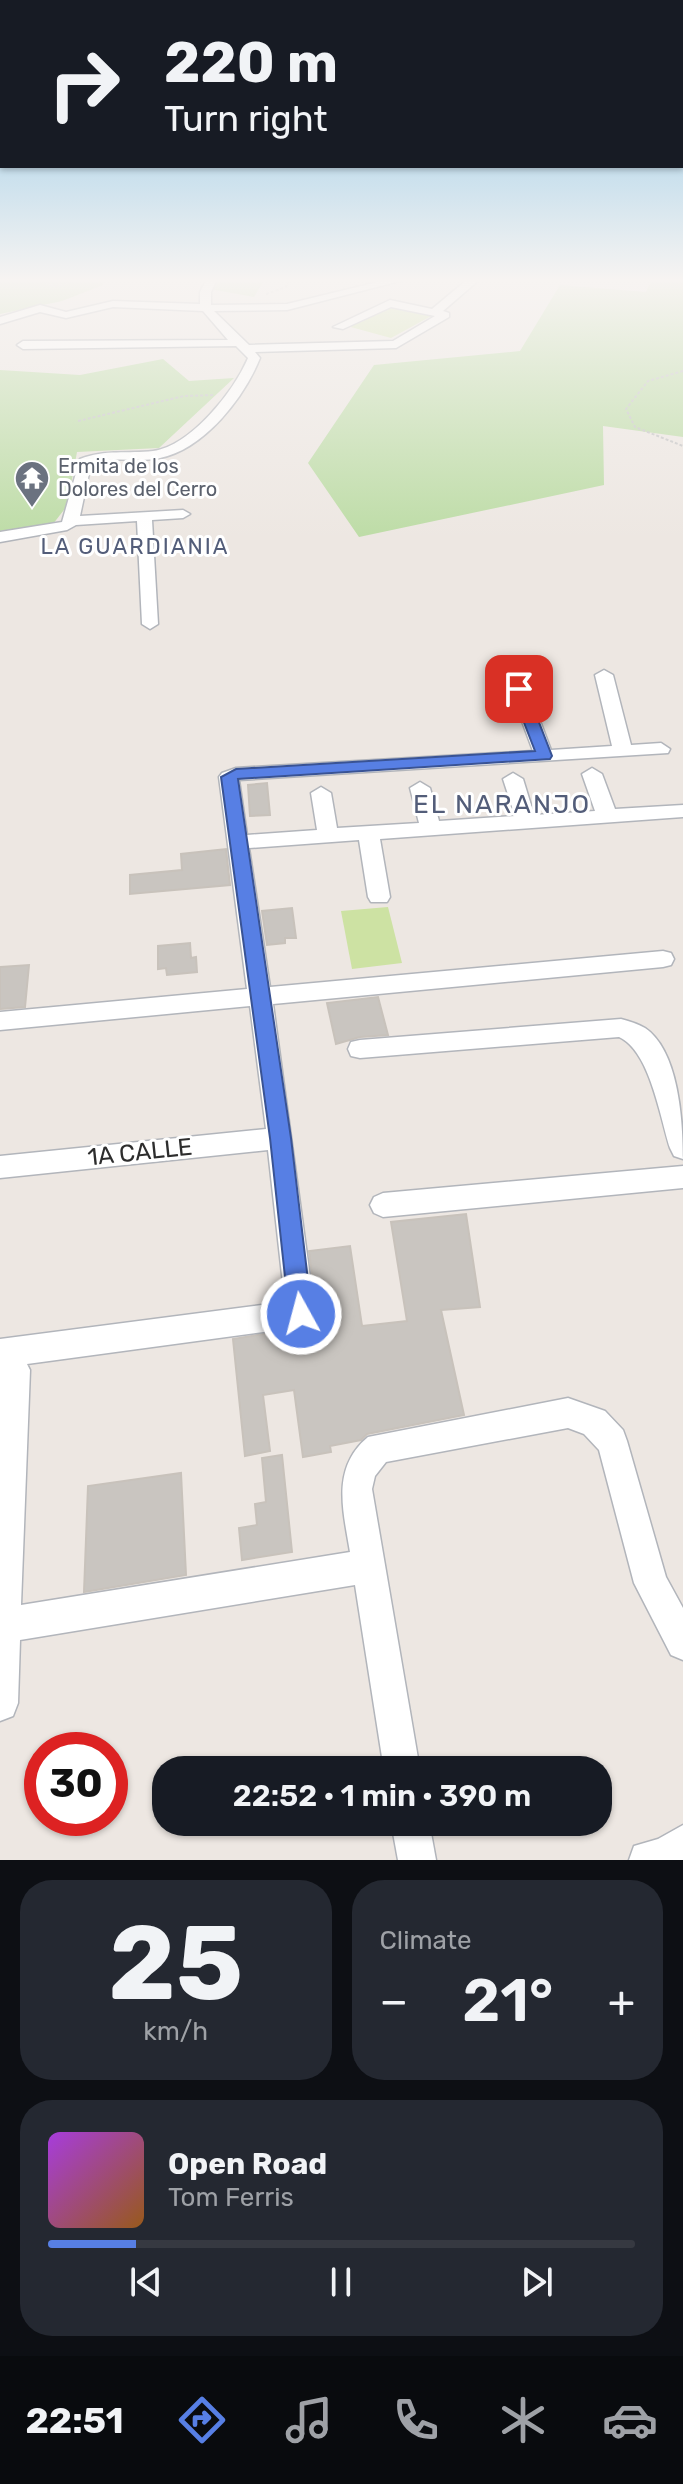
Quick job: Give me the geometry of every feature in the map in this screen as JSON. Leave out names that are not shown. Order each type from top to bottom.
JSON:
[{"type":"street","points":[[72,521],[85,462],[98,457],[157,455],[174,450],[233,395],[251,366]]},
{"type":"street","points":[[0,537],[55,529],[72,521],[183,514]]},
{"type":"street","points":[[144,517],[150,624]]},
{"type":"street","points":[[604,675],[623,751]]},
{"type":"street","points":[[519,689],[544,756]]},
{"type":"street","points":[[0,1703],[8,1361],[301,1314],[240,842],[228,782],[236,774],[661,749]]},
{"type":"street","points":[[592,774],[607,815]]},
{"type":"street","points":[[513,779],[526,820]]},
{"type":"street","points":[[420,788],[430,827]]},
{"type":"street","points":[[321,793],[328,834]]},
{"type":"street","points":[[240,842],[683,811]]},
{"type":"street","points":[[368,831],[379,897]]},
{"type":"street","points":[[0,1021],[663,959]]},
{"type":"street","points":[[360,1049],[621,1028],[637,1035],[651,1050],[683,1148]]},
{"type":"street","name":"1A CALLE","points":[[0,1167],[280,1138]]},
{"type":"street","points":[[383,1205],[683,1177]]},
{"type":"street","points":[[400,1756],[356,1489],[358,1471],[367,1457],[379,1448],[568,1413],[594,1422],[612,1441],[651,1583],[683,1643]]},
{"type":"street","points":[[2,1626],[368,1566]]},
{"type":"street","points":[[413,1836],[417,1860]]},
{"type":"street","points":[[648,1860],[666,1857],[683,1844]]},
{"type":"path","points":[[683,371],[648,381],[626,409],[635,427],[683,446]]},
{"type":"path","points":[[78,421],[184,396],[233,395]]},
{"type":"green space","points":[[128,366],[171,366],[189,381],[234,378],[159,448],[77,452],[67,506],[53,524],[0,531],[0,370],[80,375]]},
{"type":"green space","points":[[373,366],[683,366],[683,437],[603,426],[604,485],[359,537],[308,463]]},
{"type":"green space","points":[[388,907],[402,963],[352,969],[341,911]]},
{"type":"building","points":[[267,783],[270,815],[250,816],[248,785]]},
{"type":"building","points":[[226,849],[230,885],[130,894],[130,875],[182,870],[181,854]]},
{"type":"building","points":[[292,908],[296,938],[285,938],[285,943],[267,945],[262,911]]},
{"type":"building","points":[[190,943],[191,958],[196,957],[197,972],[167,975],[166,968],[158,969],[158,946]]},
{"type":"building","points":[[29,965],[25,1007],[0,1009],[0,967]]},
{"type":"building","points":[[378,997],[388,1035],[360,1037],[336,1044],[327,1003]]},
{"type":"building","points":[[466,1214],[480,1307],[441,1310],[464,1415],[367,1434],[361,1440],[330,1446],[331,1452],[303,1457],[294,1390],[263,1395],[270,1451],[245,1456],[233,1339],[318,1325],[309,1251],[350,1246],[362,1326],[407,1321],[391,1222]]},
{"type":"building","points":[[282,1455],[292,1552],[242,1560],[239,1528],[257,1525],[255,1504],[266,1502],[262,1458]]},
{"type":"building","points":[[181,1473],[186,1575],[84,1592],[88,1486]]},
{"type":"place","name":"Ermita de los Dolores del Cerro","points":[[32,509]]},
{"type":"district","name":"LA GUARDIANIA","points":[[135,546]]},
{"type":"district","name":"EL NARANJO","points":[[502,804]]},
{"type":"route","points":[[301,1314],[280,1138],[229,777],[236,774],[544,756],[519,689]]}]
